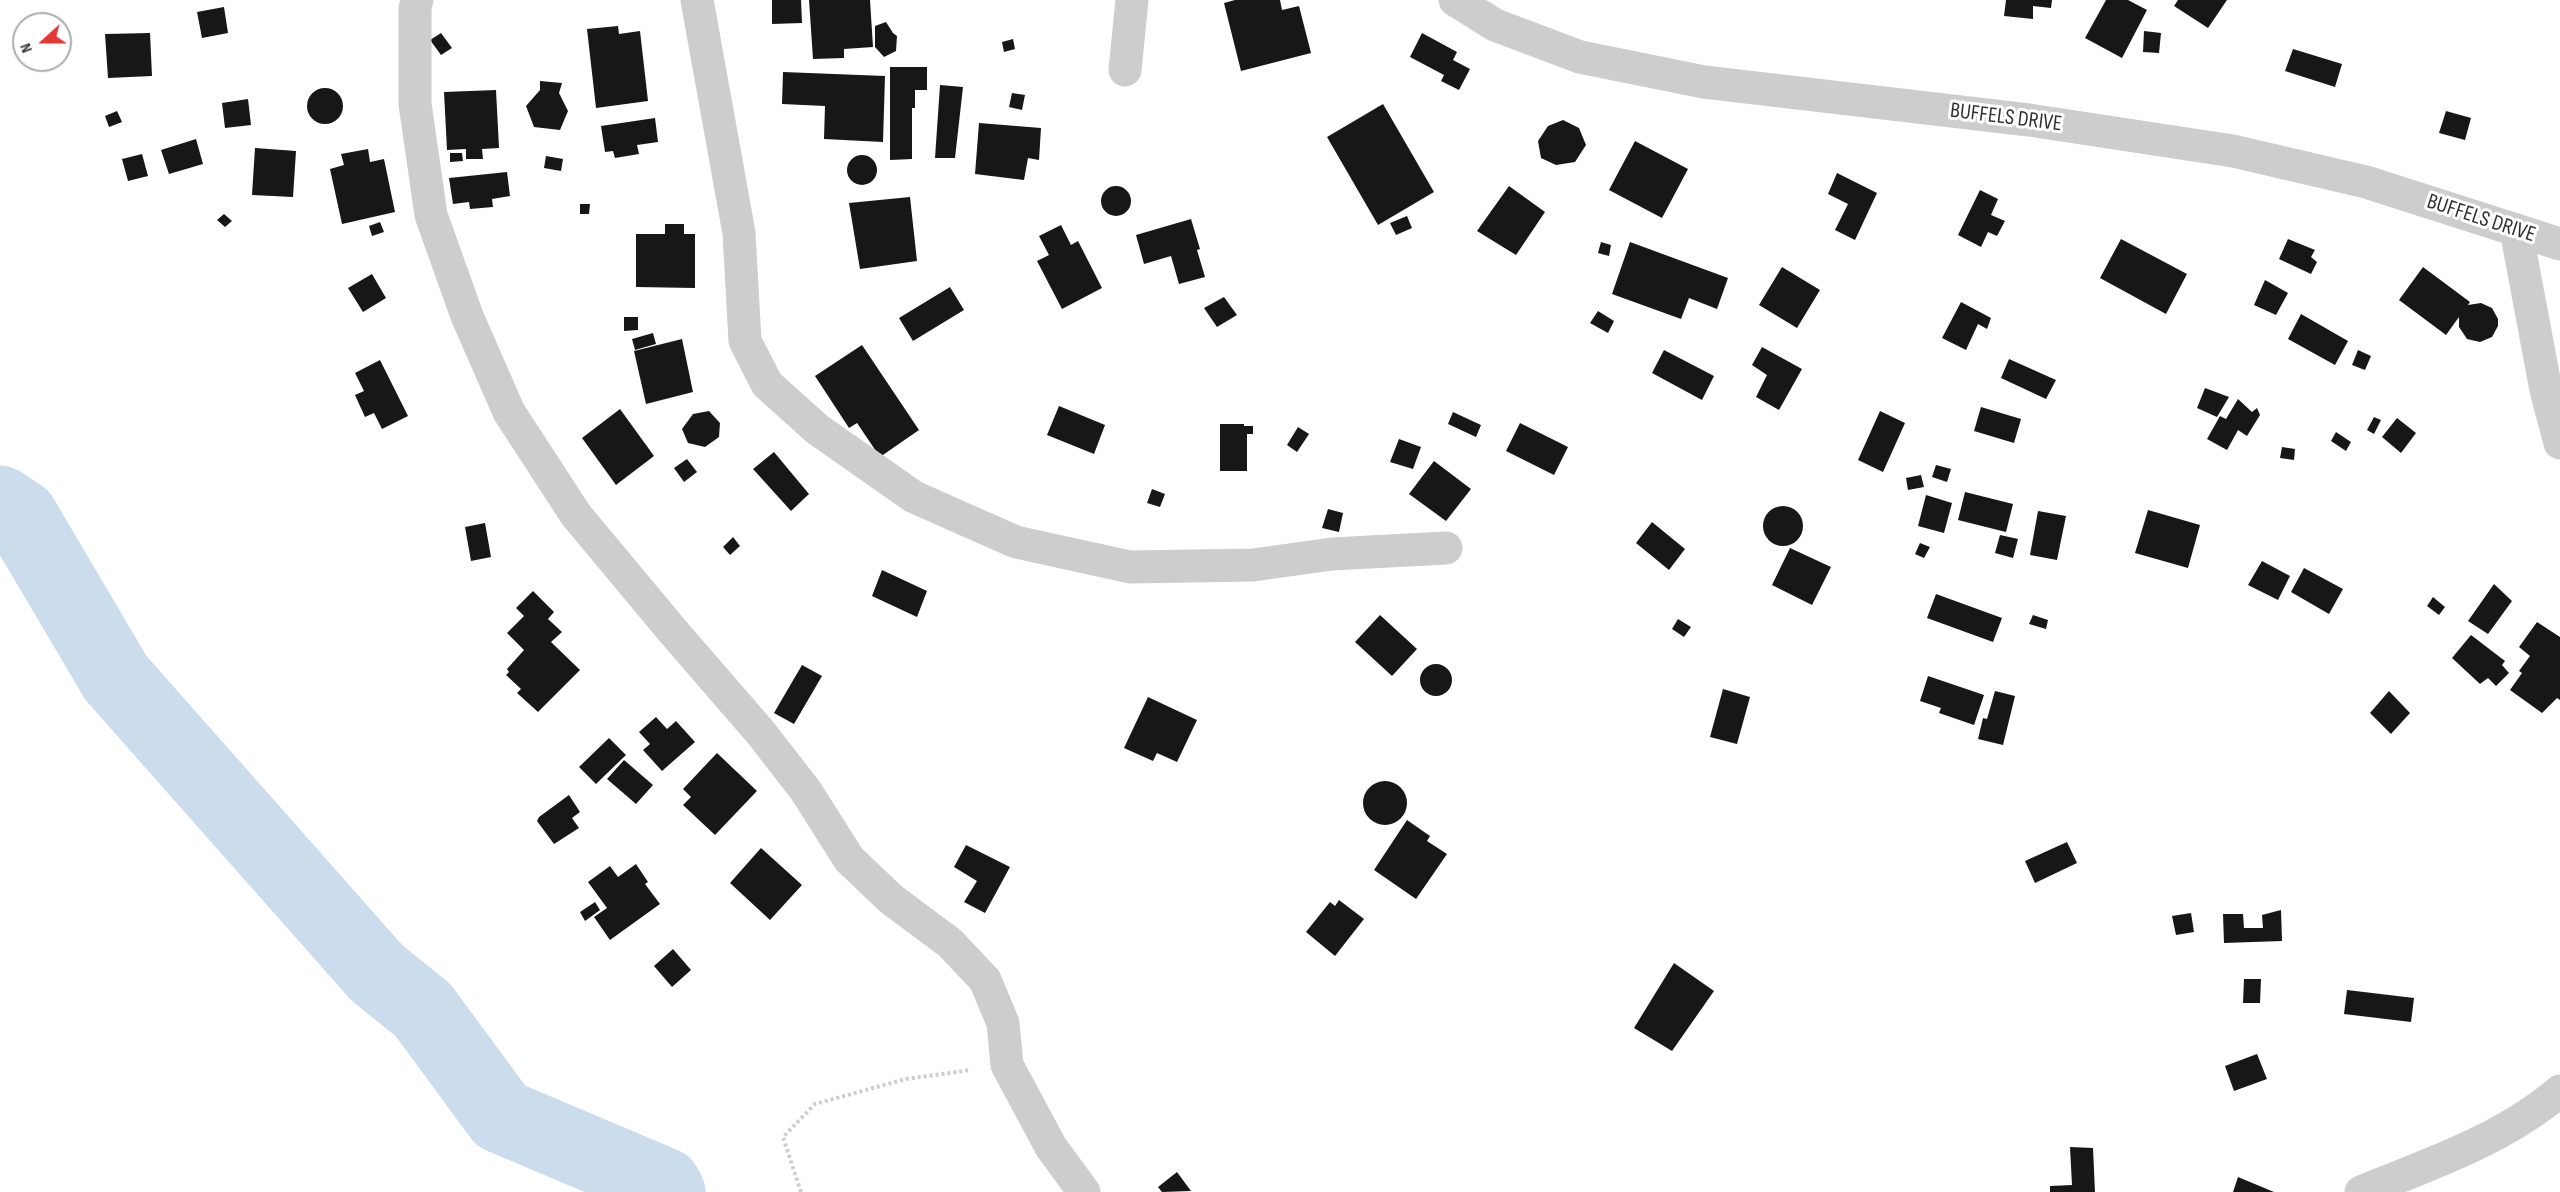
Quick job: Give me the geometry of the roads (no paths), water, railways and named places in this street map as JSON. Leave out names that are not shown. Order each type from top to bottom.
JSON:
[{"type":"street","points":[[417,0],[415,8],[415,105],[432,215],[466,316],[508,412],[576,515],[670,629],[761,733],[806,791],[849,859],[891,899],[950,943],[985,980],[1003,1023],[1007,1065],[1051,1147],[1084,1192]]},
{"type":"street","points":[[697,0],[739,233],[745,341],[766,384],[817,429],[914,498],[1016,543],[1130,567],[1253,565],[1332,554],[1446,548]]},
{"type":"street","points":[[1125,70],[1132,0]]},
{"type":"street","name":"BUFFELS DRIVE","points":[[1455,0],[1495,25],[1580,57],[1704,82],[2029,120],[2233,151],[2366,182],[2560,244]]},
{"type":"street","points":[[2516,230],[2546,390],[2560,443]]},
{"type":"street","points":[[2361,1192],[2462,1151],[2506,1129],[2560,1091]]},
{"type":"waterway","points":[[0,503],[21,517],[116,678],[377,973],[423,1010],[501,1116],[664,1185],[668,1192]]}]
